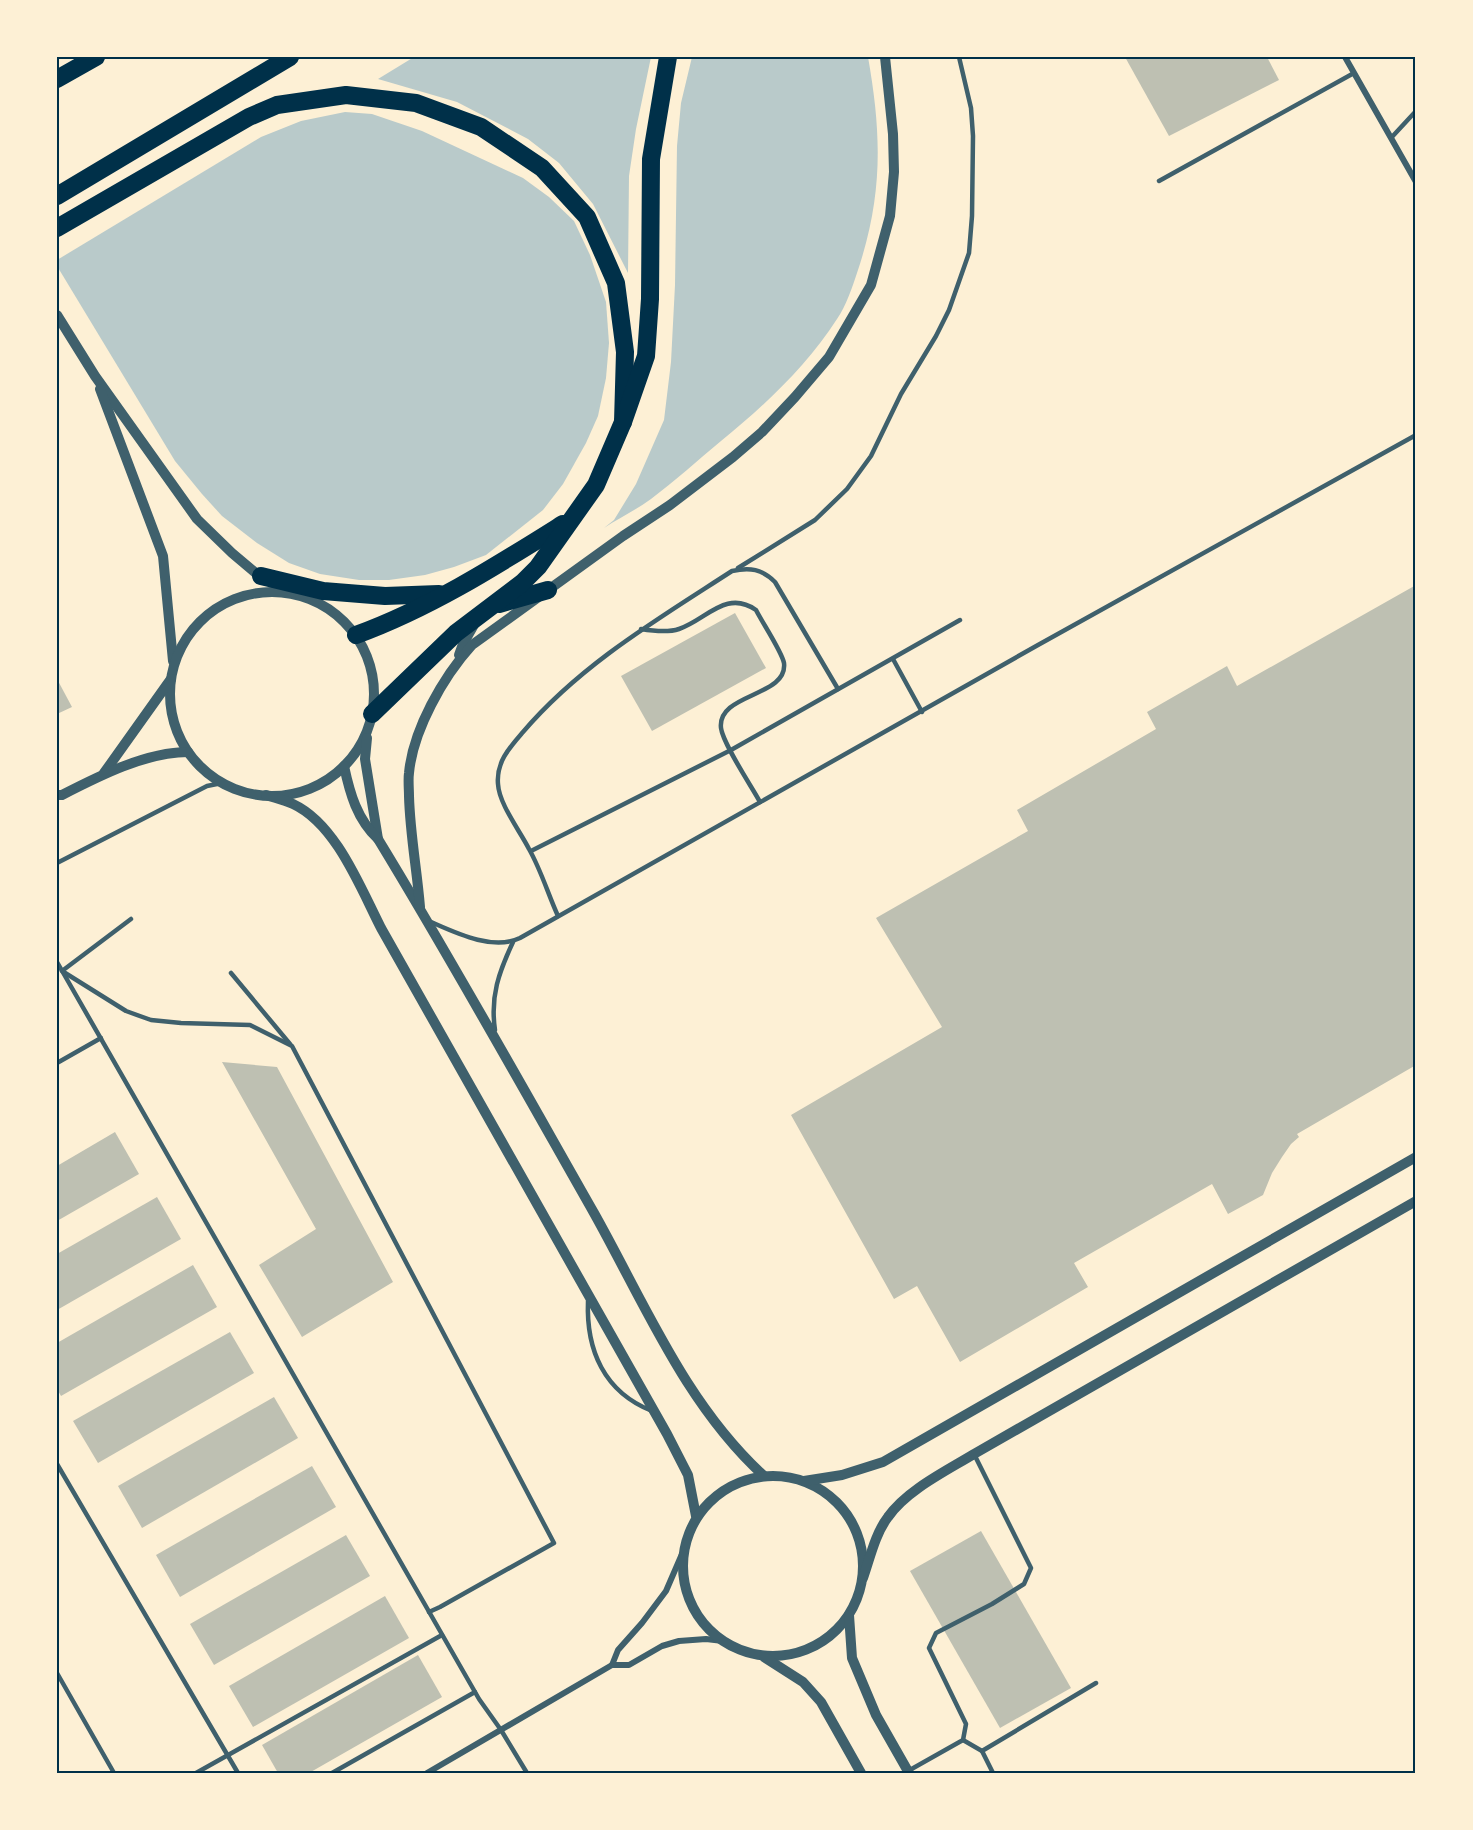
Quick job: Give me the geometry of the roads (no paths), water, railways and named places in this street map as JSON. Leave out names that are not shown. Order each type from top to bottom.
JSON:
[{"type":"highway","points":[[57,79],[96,57]]},
{"type":"highway","points":[[57,196],[290,57]]},
{"type":"highway","points":[[370,722],[448,641],[522,583],[538,567],[569,520],[596,485],[623,422],[646,356],[650,299],[651,159],[668,57]]},
{"type":"highway","points":[[57,228],[249,117],[278,105],[346,95],[416,103],[481,128],[542,168],[587,217],[616,283],[625,352],[623,422]]},
{"type":"highway","points":[[356,635],[398,619],[447,594],[569,520]]},
{"type":"highway","points":[[261,576],[323,591],[385,596],[447,594]]},
{"type":"highway","points":[[487,609],[548,590]]},
{"type":"street","points":[[420,907],[418,877],[411,840],[409,773],[431,706],[458,661],[472,645],[670,505],[762,432],[829,357],[871,285],[890,216],[894,172],[893,134],[885,57]]},
{"type":"street","points":[[1345,57],[1416,182]]},
{"type":"street","points":[[57,315],[95,376],[197,519],[232,553],[278,592]]},
{"type":"street","points":[[95,376],[163,556],[174,665]]},
{"type":"street","points":[[370,722],[362,743],[344,766],[331,777],[311,788],[289,794],[266,795],[243,792],[222,783],[203,769],[188,752],[177,732],[171,710],[171,679],[174,665],[183,644],[196,625],[213,610],[255,593],[278,592],[301,596],[322,605],[341,618],[356,635],[367,655],[373,677],[374,700],[365,759],[378,839]]},
{"type":"street","points":[[458,661],[463,644],[487,609]]},
{"type":"street","points":[[104,773],[171,679]]},
{"type":"street","points":[[57,795],[62,795],[104,773],[156,756],[188,752]]},
{"type":"street","points":[[344,766],[353,801],[366,827],[378,839],[420,907],[594,1214],[685,1381],[732,1444],[764,1476]]},
{"type":"street","points":[[266,795],[293,804],[317,820],[342,853],[381,927],[688,1475],[696,1516]]},
{"type":"street","points":[[804,1481],[842,1475],[883,1462],[1416,1157]]},
{"type":"street","points":[[682,1554],[682,1574],[686,1594],[695,1613],[707,1629],[723,1641],[741,1651],[781,1656],[801,1652],[820,1643],[835,1632],[849,1615],[858,1597],[876,1541],[887,1517],[906,1497],[974,1454],[1416,1201]]},
{"type":"street","points":[[612,1665],[618,1650],[666,1591],[696,1516],[725,1489],[744,1480],[764,1476],[784,1476],[804,1481],[822,1490],[838,1503],[850,1519],[859,1537],[863,1557],[863,1578]]},
{"type":"street","points":[[849,1615],[852,1658],[876,1715],[909,1772]]},
{"type":"street","points":[[427,1773],[612,1665],[629,1665],[662,1646],[679,1641],[706,1639],[723,1641]]},
{"type":"street","points":[[761,1655],[803,1682],[821,1702],[861,1773]]},
{"type":"lane","points":[[558,916],[531,851],[503,802],[497,784],[502,759],[538,714],[588,668],[641,629],[815,520],[847,489],[871,456],[901,394],[949,310],[969,253],[973,136],[971,108],[958,57]]},
{"type":"lane","points":[[1159,181],[1354,73]]},
{"type":"lane","points":[[1391,138],[1416,111]]},
{"type":"lane","points":[[428,921],[475,940],[513,942],[1416,435]]},
{"type":"lane","points":[[732,571],[744,568],[756,569],[775,582],[838,689]]},
{"type":"lane","points":[[641,629],[660,632],[679,629],[729,602],[748,605],[756,610],[783,660],[784,667],[782,674],[773,684],[725,713],[722,719],[722,732],[760,802]]},
{"type":"lane","points":[[531,851],[731,750],[960,620]]},
{"type":"lane","points":[[893,659],[922,712]]},
{"type":"lane","points":[[57,863],[207,786],[222,783]]},
{"type":"lane","points":[[62,970],[131,919]]},
{"type":"lane","points":[[496,1042],[493,1018],[497,978],[513,942]]},
{"type":"lane","points":[[57,962],[475,1692],[527,1773]]},
{"type":"lane","points":[[62,970],[126,1011],[151,1020],[250,1025],[292,1046]]},
{"type":"lane","points":[[231,974],[292,1046],[554,1543],[429,1612]]},
{"type":"lane","points":[[57,1063],[101,1038]]},
{"type":"lane","points":[[588,1295],[587,1322],[591,1343],[602,1370],[615,1387],[636,1405],[654,1412]]},
{"type":"lane","points":[[909,1772],[963,1740],[966,1724],[929,1648],[936,1633],[992,1604],[1024,1584],[1031,1568],[974,1454]]},
{"type":"lane","points":[[57,1464],[238,1773]]},
{"type":"lane","points":[[196,1773],[442,1635]]},
{"type":"lane","points":[[57,1673],[114,1773]]},
{"type":"lane","points":[[982,1751],[1096,1683]]},
{"type":"lane","points":[[333,1773],[475,1692]]},
{"type":"lane","points":[[963,1740],[982,1751],[993,1773]]}]
